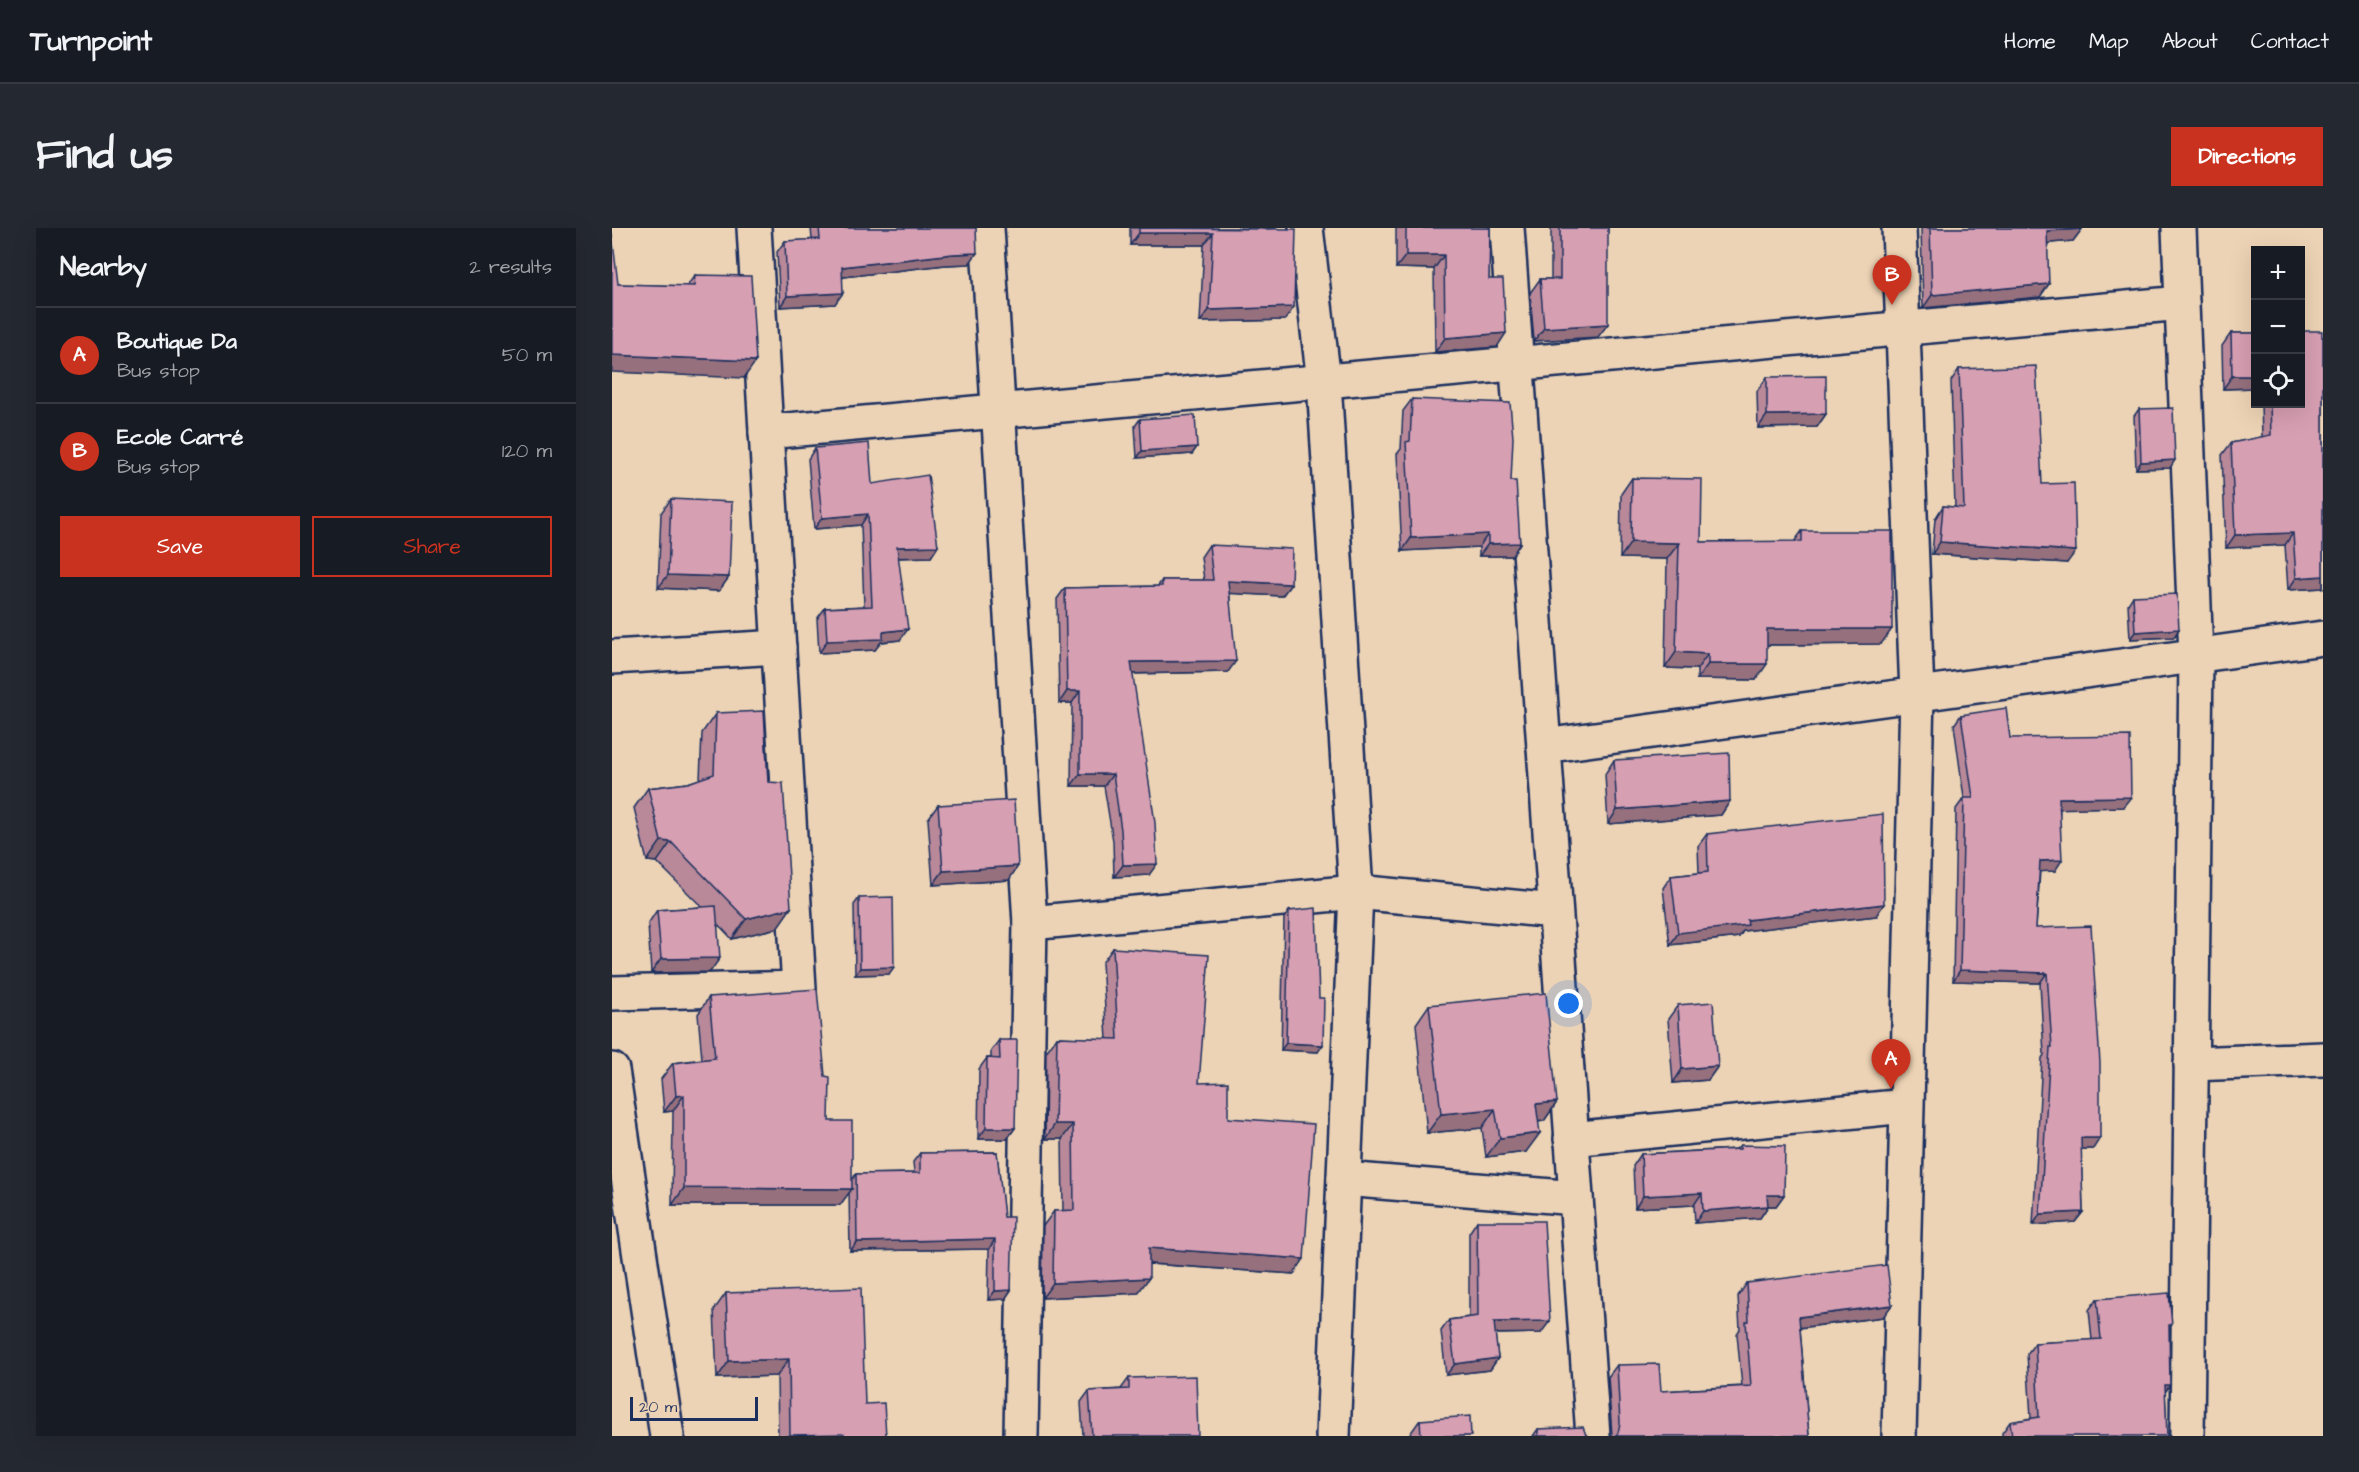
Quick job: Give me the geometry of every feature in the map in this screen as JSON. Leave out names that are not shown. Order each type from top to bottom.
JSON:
[{"type":"street","points":[[612,993],[799,988],[754,228]]},
{"type":"street","points":[[987,228],[1030,923],[1022,1436]]},
{"type":"street","points":[[1306,228],[1324,381],[1356,892],[1333,1436]]},
{"type":"street","points":[[1507,228],[1593,1436]]},
{"type":"street","points":[[1899,228],[1917,694],[1899,1436]]},
{"type":"street","points":[[2179,228],[2196,656],[2187,1436]]},
{"type":"street","points":[[766,432],[2182,303]]},
{"type":"street","points":[[1544,746],[2323,638]]},
{"type":"street","points":[[612,657],[779,647]]},
{"type":"street","points":[[1030,923],[1356,892],[1555,911]]},
{"type":"street","points":[[2191,1064],[2323,1059]]},
{"type":"street","points":[[612,1070],[667,1436]]},
{"type":"street","points":[[1571,1139],[1906,1106]]},
{"type":"street","points":[[1344,1179],[1575,1198]]},
{"type":"building","points":[[819,228],[976,228],[977,253],[842,267],[843,293],[787,296],[785,241],[820,239]]},
{"type":"building","points":[[1139,228],[1296,229],[1294,307],[1209,310],[1213,233],[1139,233]]},
{"type":"building","points":[[1406,228],[1490,228],[1489,279],[1503,279],[1506,333],[1445,338],[1444,255],[1406,255]]},
{"type":"building","points":[[1560,228],[1608,228],[1608,324],[1544,328],[1540,279],[1560,279]]},
{"type":"building","points":[[1930,228],[2082,229],[2047,231],[2049,284],[1932,295]]},
{"type":"building","points":[[612,234],[618,284],[694,286],[695,275],[751,276],[756,361],[612,355]]},
{"type":"building","points":[[2305,331],[2322,331],[2323,576],[2296,578],[2293,533],[2235,535],[2231,443],[2271,435],[2270,408],[2305,408]]},
{"type":"building","points":[[2231,333],[2251,333],[2251,376],[2232,376]]},
{"type":"building","points":[[2036,366],[2042,484],[2074,483],[2076,551],[1940,542],[1943,506],[1964,508],[1959,369]]},
{"type":"building","points":[[1826,376],[1826,414],[1767,415],[1767,377]]},
{"type":"building","points":[[1412,399],[1510,403],[1513,438],[1511,481],[1516,481],[1520,543],[1488,544],[1488,534],[1411,538],[1406,442],[1410,441]]},
{"type":"building","points":[[2173,408],[2175,460],[2141,462],[2139,409]]},
{"type":"building","points":[[1195,415],[1197,447],[1142,451],[1140,419]]},
{"type":"building","points":[[869,443],[872,484],[928,475],[938,546],[897,547],[908,629],[883,632],[883,639],[827,641],[825,608],[872,606],[868,514],[822,518],[815,448]]},
{"type":"building","points":[[1632,478],[1702,479],[1701,542],[1802,541],[1802,531],[1892,531],[1892,629],[1767,629],[1767,664],[1708,664],[1708,654],[1676,652],[1679,543],[1631,542]]},
{"type":"building","points":[[671,499],[732,502],[729,577],[668,575]]},
{"type":"building","points":[[1209,545],[1292,549],[1291,584],[1228,581],[1236,661],[1131,662],[1155,823],[1157,864],[1123,865],[1121,830],[1113,774],[1080,774],[1080,691],[1067,691],[1065,588],[1162,586],[1162,580],[1213,580]]},
{"type":"building","points":[[2177,594],[2179,629],[2135,632],[2133,596]]},
{"type":"building","points":[[2006,708],[2010,738],[2130,736],[2131,797],[2059,798],[2062,860],[2040,861],[2036,928],[2091,926],[2100,1063],[2100,1138],[2081,1138],[2083,1212],[2040,1214],[2050,1047],[2052,1047],[2047,973],[1960,970],[1964,798],[1973,798],[1961,715]]},
{"type":"building","points":[[764,711],[768,782],[783,783],[791,908],[746,919],[671,842],[661,841],[648,788],[688,783],[714,774],[716,713]]},
{"type":"building","points":[[1729,753],[1730,801],[1617,810],[1614,760]]},
{"type":"building","points":[[1014,800],[1018,866],[943,871],[938,805]]},
{"type":"building","points":[[1883,814],[1884,904],[1747,920],[1748,925],[1678,933],[1671,876],[1708,872],[1707,834]]},
{"type":"building","points":[[893,897],[894,967],[860,968],[859,898]]},
{"type":"building","points":[[716,906],[720,958],[661,959],[657,910]]},
{"type":"building","points":[[1316,908],[1319,998],[1324,998],[1323,1045],[1286,1043],[1289,911]]},
{"type":"building","points":[[1113,948],[1209,955],[1199,1083],[1228,1082],[1228,1118],[1314,1124],[1304,1259],[1149,1248],[1149,1278],[1053,1283],[1054,1211],[1074,1210],[1073,1124],[1055,1124],[1057,1037],[1118,1039]]},
{"type":"building","points":[[817,989],[825,1076],[830,1077],[829,1121],[852,1121],[852,1189],[684,1188],[684,1095],[676,1096],[673,1063],[715,1058],[709,997]]},
{"type":"building","points":[[1546,993],[1557,1102],[1536,1104],[1540,1133],[1500,1138],[1495,1109],[1441,1114],[1429,1005]]},
{"type":"building","points":[[1713,1002],[1718,1066],[1682,1069],[1678,1005]]},
{"type":"building","points":[[999,1040],[1017,1040],[1015,1128],[986,1128],[987,1058],[1000,1059]]},
{"type":"building","points":[[1740,1145],[1785,1146],[1784,1195],[1767,1195],[1768,1206],[1703,1211],[1702,1193],[1643,1196],[1641,1154],[1740,1149]]},
{"type":"building","points":[[997,1152],[1004,1217],[1013,1217],[1011,1290],[995,1291],[995,1239],[857,1242],[856,1174],[920,1173],[920,1153]]},
{"type":"building","points":[[1477,1221],[1544,1221],[1550,1321],[1494,1322],[1498,1358],[1455,1364],[1449,1320],[1478,1316]]},
{"type":"building","points":[[1887,1265],[1892,1305],[1799,1317],[1809,1436],[1615,1436],[1620,1423],[1617,1365],[1659,1364],[1661,1391],[1751,1386],[1746,1322],[1749,1321],[1747,1283]]},
{"type":"building","points":[[861,1288],[865,1404],[884,1403],[886,1436],[790,1435],[789,1359],[729,1361],[726,1293]]},
{"type":"building","points":[[2169,1293],[2172,1325],[2169,1325],[2170,1385],[2165,1385],[2167,1436],[2012,1436],[2010,1422],[2039,1417],[2035,1343],[2101,1339],[2097,1299]]},
{"type":"building","points":[[1196,1376],[1198,1436],[1092,1436],[1089,1391],[1129,1389],[1129,1378]]},
{"type":"building","points":[[1470,1416],[1471,1436],[1421,1436],[1420,1420]]},
{"type":"building","points":[[1583,1427],[1588,1436],[1538,1436],[1538,1429]]},
{"type":"place","name":"Ecole Carré","points":[[1892,305]]},
{"type":"place","name":"Boutique Da","points":[[1891,1089]]}]
